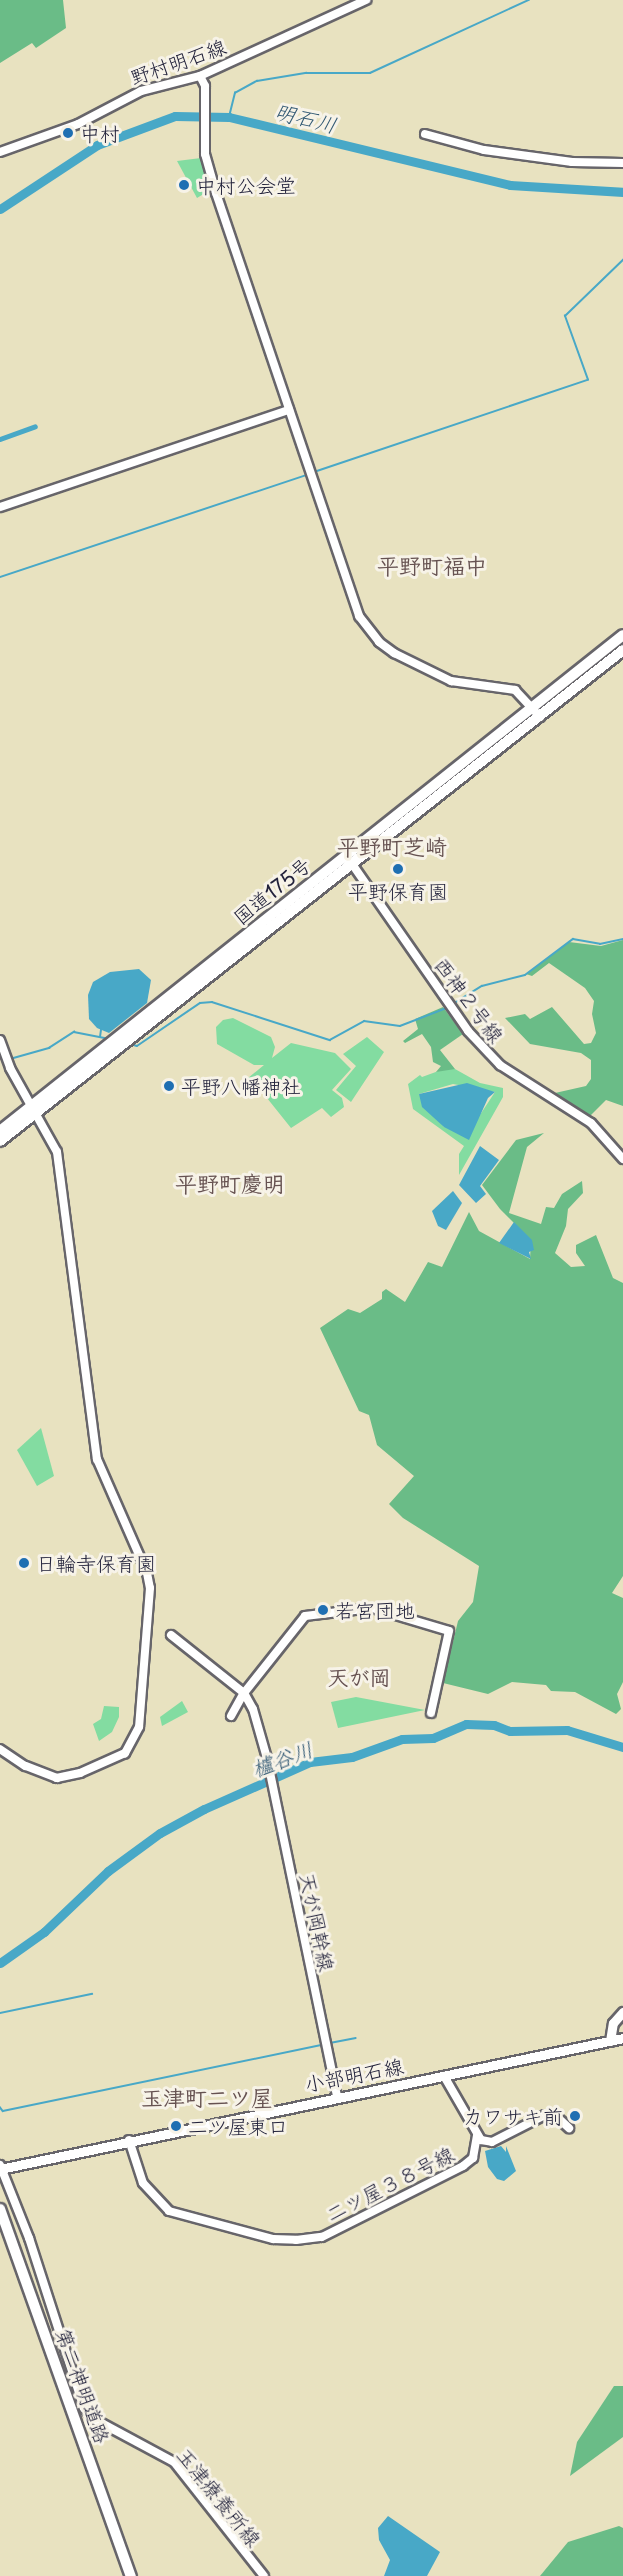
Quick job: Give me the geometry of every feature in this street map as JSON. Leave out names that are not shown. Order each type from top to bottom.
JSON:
[{"type":"highway","name":"国道175号","points":[[118,1042],[352,865],[537,712],[623,635]]},
{"type":"highway","name":"国道175号","points":[[0,1141],[34,1109],[346,854],[623,650]]},
{"type":"highway","name":"国道175号","points":[[0,1131],[34,1109]]},
{"type":"highway","name":"第二神明道路","points":[[0,2210],[132,2576]]},
{"type":"highway","name":"第二神明道路","points":[[0,2225],[124,2576]]},
{"type":"main road","points":[[610,2041],[613,2023],[623,2012]]},
{"type":"main road","name":"小部明石線","points":[[1,2168],[623,2038]]},
{"type":"street","name":"野村明石線","points":[[0,152],[78,124],[141,91],[200,76],[366,0]]},
{"type":"street","points":[[200,76],[205,86],[204,154],[350,591],[367,629],[394,653],[438,676],[500,685],[516,690],[537,712]]},
{"type":"street","points":[[425,134],[484,150],[572,162],[623,163]]},
{"type":"street","points":[[0,507],[289,410]]},
{"type":"street","name":"西神２号線","points":[[346,854],[460,1020],[500,1065],[591,1123],[623,1160]]},
{"type":"street","points":[[0,1040],[10,1068],[34,1109],[60,1164],[97,1459],[147,1573],[149,1605],[139,1727],[125,1753],[88,1770],[57,1778],[26,1766],[0,1749]]},
{"type":"street","points":[[231,1716],[244,1693],[305,1616],[372,1608],[449,1631],[431,1713]]},
{"type":"street","points":[[171,1635],[244,1693]]},
{"type":"street","name":"天が岡幹線","points":[[244,1693],[266,1756],[337,2097]]},
{"type":"street","points":[[444,2076],[477,2135],[492,2142],[541,2116],[556,2116],[569,2128]]},
{"type":"street","name":"二ツ屋３８号線","points":[[129,2140],[143,2183],[168,2211],[273,2239],[296,2240],[322,2237],[463,2166],[473,2158],[477,2135]]},
{"type":"street","name":"玉津療養所線","points":[[1,2168],[29,2238],[84,2408],[94,2419],[174,2462],[264,2576]]},
{"type":"green space","points":[[0,0],[63,0],[66,28],[36,48],[32,43],[0,63]]},
{"type":"green space","points":[[201,158],[210,190],[197,198],[177,161]]},
{"type":"green space","points":[[623,940],[623,1106],[606,1100],[589,1117],[555,1093],[586,1086],[591,1079],[591,1060],[581,1053],[530,1044],[505,1018],[525,1014],[530,1019],[552,1007],[584,1044],[591,1043],[596,1033],[592,1014],[594,1001],[585,988],[549,963],[532,976],[526,974],[569,942],[601,946]]},
{"type":"green space","points":[[443,1007],[463,1034],[440,1050],[455,1069],[436,1072],[441,1066],[433,1062],[431,1047],[422,1034],[405,1043],[403,1041],[418,1029],[415,1019]]},
{"type":"green space","points":[[233,1018],[271,1037],[275,1047],[272,1058],[291,1043],[335,1053],[351,1069],[332,1090],[342,1098],[344,1107],[331,1117],[322,1108],[291,1128],[267,1098],[271,1090],[248,1078],[264,1065],[254,1065],[217,1044],[216,1027],[223,1020]]},
{"type":"green space","points":[[367,1037],[384,1052],[351,1102],[336,1090],[356,1066],[343,1054]]},
{"type":"green space","points":[[444,1069],[455,1069],[480,1083],[503,1088],[503,1097],[459,1175],[459,1154],[464,1146],[413,1109],[408,1084],[420,1075],[422,1077]],"holes":[[[453,1084],[495,1092],[472,1127],[444,1127],[419,1094]]]},
{"type":"green space","points":[[544,1133],[527,1147],[509,1213],[541,1224],[546,1207],[554,1208],[562,1194],[582,1181],[583,1193],[568,1209],[566,1226],[555,1253],[571,1267],[585,1266],[576,1253],[576,1245],[596,1235],[613,1278],[623,1283],[623,1576],[612,1593],[623,1598],[623,1682],[617,1694],[621,1709],[616,1714],[575,1692],[551,1691],[546,1685],[512,1682],[488,1694],[443,1683],[458,1621],[473,1602],[479,1566],[403,1518],[389,1504],[414,1476],[377,1445],[369,1415],[359,1411],[320,1328],[348,1309],[360,1313],[382,1299],[382,1292],[386,1289],[405,1302],[428,1262],[442,1267],[469,1212],[479,1231],[530,1259],[531,1240],[500,1209],[482,1185],[516,1140]]},
{"type":"green space","points":[[41,1428],[54,1476],[37,1486],[17,1450]]},
{"type":"green space","points":[[356,1697],[425,1710],[338,1728],[331,1702]]},
{"type":"green space","points":[[182,1701],[188,1712],[162,1726],[160,1717]]},
{"type":"green space","points":[[104,1706],[119,1707],[119,1717],[112,1732],[99,1741],[93,1724],[101,1719]]},
{"type":"green space","points":[[614,2386],[623,2386],[623,2437],[570,2476],[577,2442]]},
{"type":"green space","points":[[619,2526],[623,2528],[623,2576],[540,2576],[568,2542]]},
{"type":"water","points":[[139,969],[151,980],[147,1003],[109,1033],[97,1028],[89,1019],[88,995],[93,982],[110,972]]},
{"type":"water","points":[[467,1083],[495,1092],[488,1098],[469,1140],[444,1127],[422,1107],[419,1094]]},
{"type":"water","points":[[480,1146],[499,1160],[480,1186],[486,1194],[476,1203],[459,1185]]},
{"type":"water","points":[[453,1191],[462,1203],[446,1230],[438,1226],[432,1211]]},
{"type":"water","points":[[514,1222],[532,1240],[534,1250],[529,1252],[531,1259],[499,1243]]},
{"type":"water","points":[[501,2146],[506,2152],[506,2146],[516,2171],[504,2181],[497,2179],[488,2167],[485,2151]]},
{"type":"water","points":[[388,2516],[440,2552],[427,2576],[384,2576],[390,2560],[379,2540],[378,2528]]},
{"type":"waterway","points":[[229,117],[235,93],[257,81],[306,73],[370,73],[529,0]]},
{"type":"waterway","name":"明石川","points":[[0,209],[97,145],[175,116],[229,117],[510,185],[623,192]]},
{"type":"waterway","points":[[314,472],[588,380],[565,316],[623,260]]},
{"type":"waterway","points":[[0,439],[35,426]]},
{"type":"waterway","points":[[0,577],[306,475]]},
{"type":"waterway","points":[[453,1004],[482,986],[525,975],[573,939],[600,944],[623,939]]},
{"type":"waterway","points":[[131,1044],[137,1046],[200,1003],[212,1002],[330,1040],[364,1021],[400,1026],[447,1008]]},
{"type":"waterway","points":[[100,1037],[101,1030]]},
{"type":"waterway","points":[[10,1059],[49,1048],[74,1032],[109,1039]]},
{"type":"waterway","name":"櫨谷川","points":[[0,1963],[44,1932],[108,1871],[160,1833],[204,1809],[310,1762],[352,1757],[402,1739],[433,1738],[466,1724],[494,1725],[510,1731],[567,1730],[623,1747]]},
{"type":"waterway","points":[[0,2013],[92,1994]]},
{"type":"waterway","points":[[330,2043],[356,2038]]},
{"type":"waterway","points":[[0,2107],[3,2111],[323,2045]]},
{"type":"place","name":"中村","points":[[68,133]]},
{"type":"place","name":"中村公会堂","points":[[184,185]]},
{"type":"place","name":"平野保育園","points":[[398,869]]},
{"type":"place","name":"平野八幡神社","points":[[169,1086]]},
{"type":"place","name":"日輪寺保育園","points":[[24,1563]]},
{"type":"place","name":"若宮団地","points":[[323,1610]]},
{"type":"place","name":"カワサキ前","points":[[575,2116]]},
{"type":"place","name":"二ツ屋東口","points":[[176,2126]]},
{"type":"district","name":"平野町福中","points":[[432,565]]},
{"type":"district","name":"平野町芝崎","points":[[392,846]]},
{"type":"district","name":"平野町慶明","points":[[230,1183]]},
{"type":"district","name":"天が岡","points":[[359,1676]]},
{"type":"district","name":"玉津町二ツ屋","points":[[207,2097]]}]
